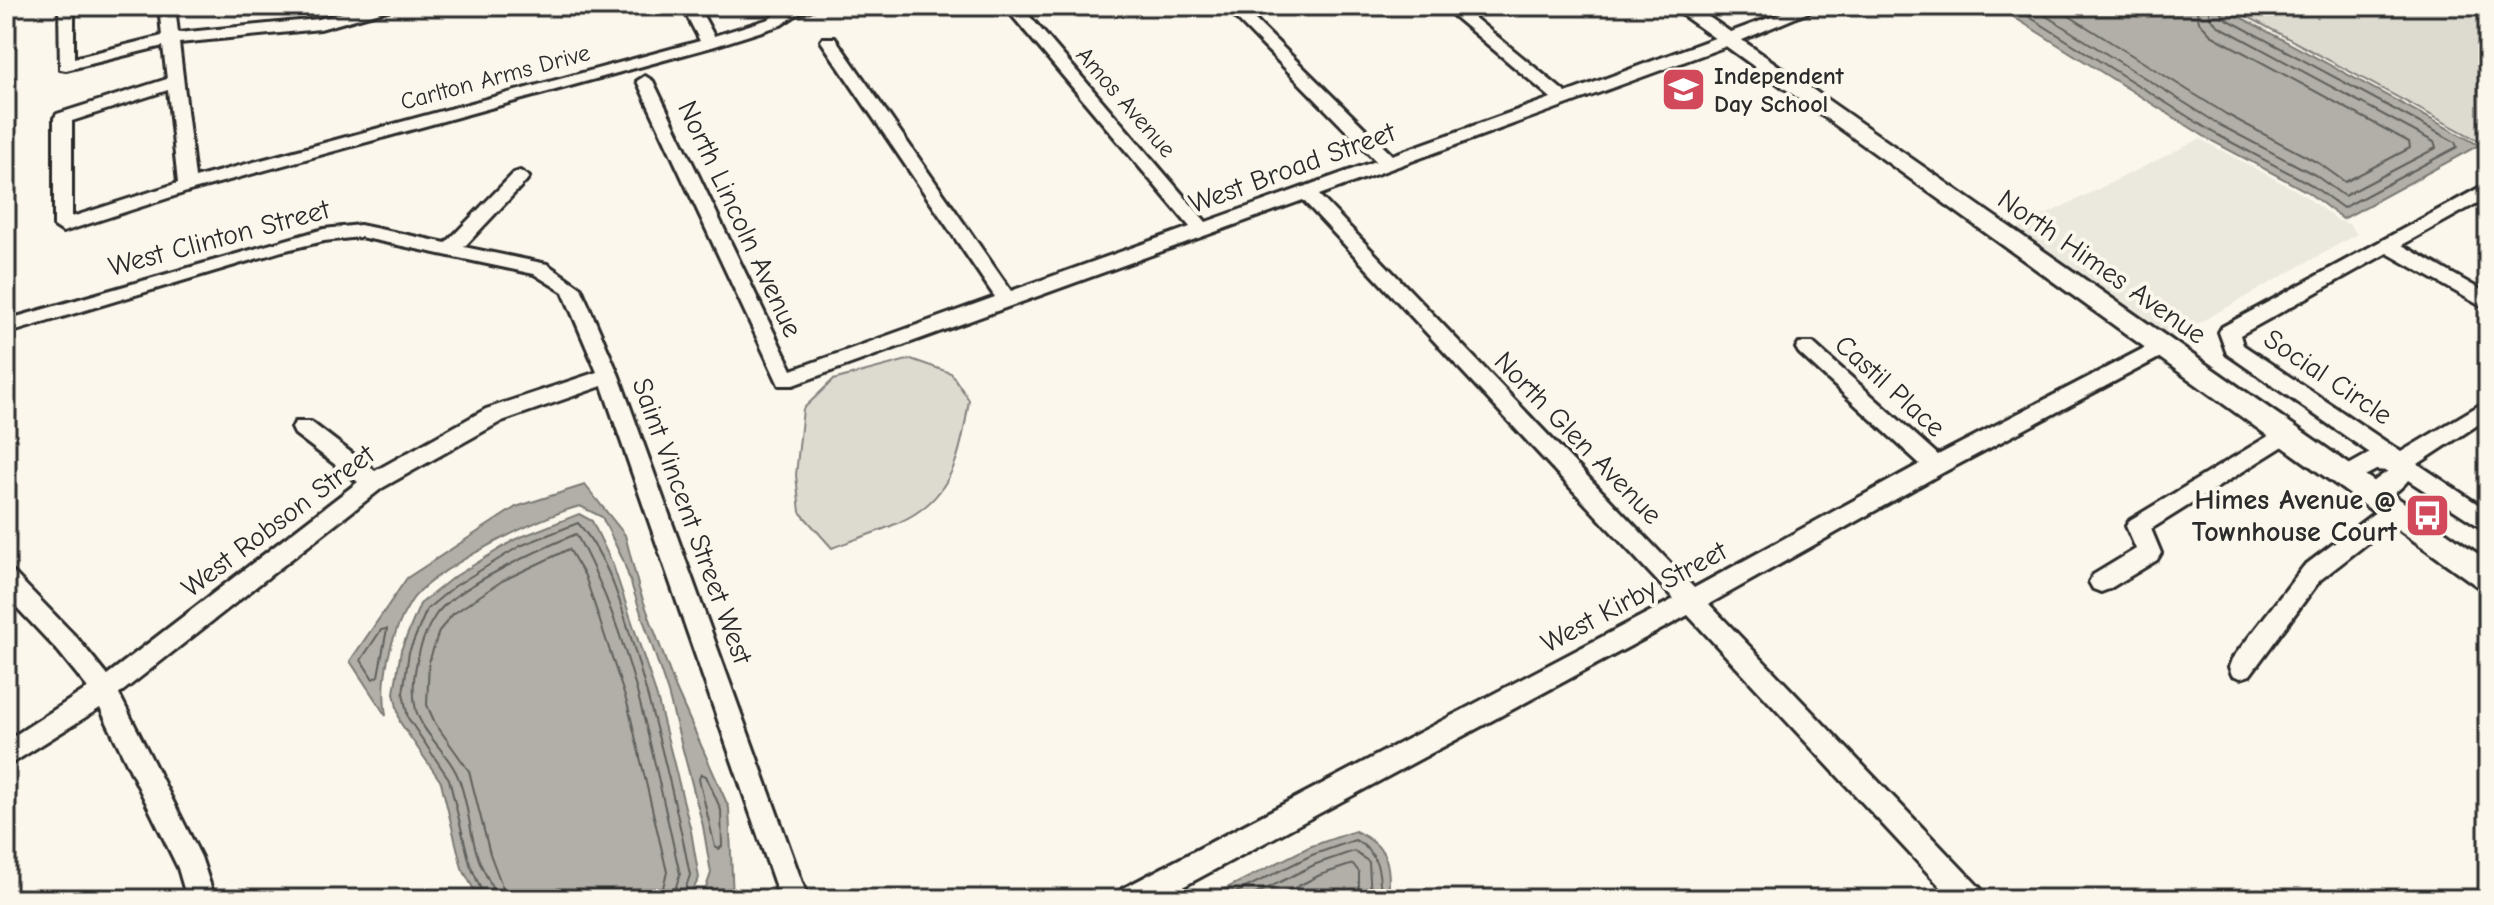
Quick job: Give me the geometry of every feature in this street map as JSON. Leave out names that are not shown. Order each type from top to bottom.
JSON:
[{"type":"street","points":[[71,6],[66,7],[66,65],[171,39],[320,24],[385,6]]},
{"type":"street","points":[[167,6],[187,186]]},
{"type":"street","points":[[690,6],[709,43]]},
{"type":"street","name":"Carlton Arms Drive","points":[[177,81],[63,118],[63,226],[187,186],[709,43],[813,6]]},
{"type":"street","name":"Amos Avenue","points":[[1012,6],[1203,230]]},
{"type":"street","points":[[1232,6],[1389,163]]},
{"type":"street","points":[[1450,6],[1564,100]]},
{"type":"street","name":"North Himes Avenue","points":[[1680,6],[2488,577]]},
{"type":"street","name":"West Broad Street","points":[[786,380],[1564,100],[1815,6]]},
{"type":"street","points":[[829,41],[1007,300]]},
{"type":"street","name":"North Lincoln Avenue","points":[[645,81],[786,380]]},
{"type":"street","points":[[449,251],[520,177]]},
{"type":"street","name":"Social Circle","points":[[2488,189],[2229,332],[2234,349],[2488,523]]},
{"type":"street","name":"North Glen Avenue","points":[[1307,193],[1971,899]]},
{"type":"street","name":"West Clinton Street","points":[[6,327],[324,235],[360,231],[449,251]]},
{"type":"street","points":[[2388,245],[2488,303]]},
{"type":"street","name":"Saint Vincent Street West","points":[[449,251],[540,269],[571,288],[609,376],[794,899]]},
{"type":"street","name":"West Kirby Street","points":[[1132,899],[2163,347]]},
{"type":"street","name":"Castil Place","points":[[1806,348],[1936,466]]},
{"type":"street","name":"West Robson Street","points":[[6,755],[105,691],[374,482],[494,415],[609,376]]},
{"type":"street","points":[[2346,477],[2373,461],[2400,464],[2488,408]]},
{"type":"street","points":[[303,428],[374,482]]},
{"type":"street","points":[[2101,582],[2149,553],[2138,526],[2285,434]]},
{"type":"street","points":[[2371,495],[2398,478],[2400,464]]},
{"type":"street","points":[[2241,667],[2312,573],[2393,511]]},
{"type":"street","points":[[6,580],[68,645],[105,691],[191,866],[201,899]]},
{"type":"shaded area","points":[[2228,6],[2488,6],[2488,148],[2483,143]]},
{"type":"shaded area","points":[[2200,139],[2301,193],[2337,220],[2349,224],[2357,234],[2167,341],[2011,232]]},
{"type":"shaded area","points":[[911,359],[951,373],[969,400],[956,462],[942,489],[919,511],[889,527],[832,548],[800,512],[796,475],[803,409],[833,380]]},
{"type":"water","points":[[1996,6],[2220,6],[2479,145],[2343,219],[2306,191],[2210,140]]},
{"type":"water","points":[[585,485],[625,535],[639,589],[676,689],[729,808],[733,899],[702,899],[711,873],[703,826],[668,693],[623,560],[602,517],[580,506],[540,520],[462,561],[421,590],[410,603],[392,643],[384,687],[386,716],[350,661],[407,578],[516,507]]},
{"type":"water","points":[[579,514],[592,521],[613,565],[657,697],[691,831],[699,878],[688,899],[479,899],[462,868],[441,782],[400,722],[394,693],[401,650],[420,604],[451,579],[516,539]]},
{"type":"water","points":[[1355,831],[1376,844],[1386,858],[1389,899],[1205,899],[1309,847]]},
{"type":"place","name":"Independent Day School","points":[[1683,90]]},
{"type":"place","name":"Himes Avenue @ Townhouse Court","points":[[2428,516]]}]
